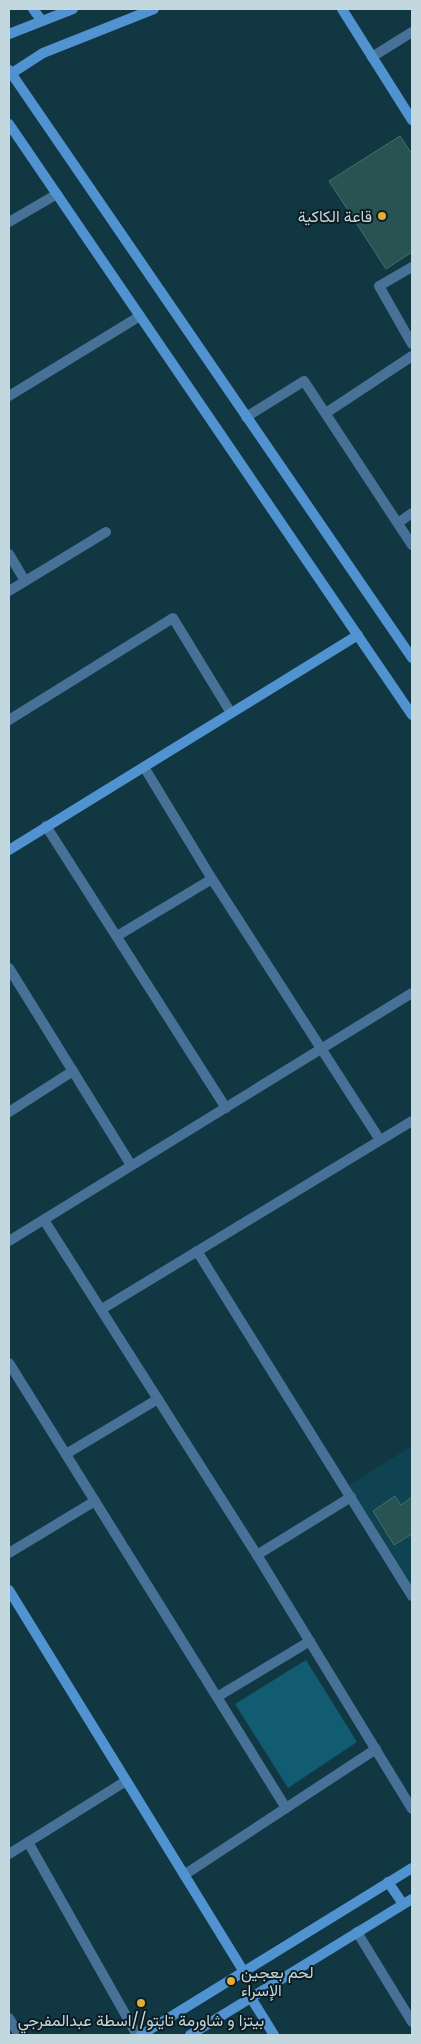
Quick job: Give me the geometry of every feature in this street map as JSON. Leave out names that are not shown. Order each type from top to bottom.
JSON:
[{"type":"main road","points":[[33,9],[42,21]]},
{"type":"main road","points":[[9,34],[73,9]]},
{"type":"main road","points":[[154,9],[43,53],[9,73],[412,658]]},
{"type":"main road","points":[[342,9],[412,120]]},
{"type":"main road","points":[[9,124],[412,714]]},
{"type":"main road","points":[[9,850],[358,635]]},
{"type":"main road","points":[[9,1590],[244,1972]]},
{"type":"main road","points":[[139,2035],[412,1868]]},
{"type":"main road","points":[[190,2035],[408,1901],[388,1882]]},
{"type":"main road","points":[[251,1998],[274,2035]]},
{"type":"street","points":[[372,57],[412,32]]},
{"type":"street","points":[[9,222],[57,194]]},
{"type":"street","points":[[412,267],[378,286],[412,344]]},
{"type":"street","points":[[9,396],[140,316]]},
{"type":"street","points":[[326,414],[412,356]]},
{"type":"street","points":[[246,417],[304,382],[412,545]]},
{"type":"street","points":[[398,523],[412,513]]},
{"type":"street","points":[[9,591],[106,532]]},
{"type":"street","points":[[9,554],[25,581]]},
{"type":"street","points":[[9,720],[173,618],[231,713]]},
{"type":"street","points":[[144,767],[212,879],[380,1140]]},
{"type":"street","points":[[46,826],[226,1108]]},
{"type":"street","points":[[117,936],[212,879]]},
{"type":"street","points":[[9,968],[131,1165]]},
{"type":"street","points":[[9,990],[19,984]]},
{"type":"street","points":[[9,1241],[412,993]]},
{"type":"street","points":[[9,1112],[73,1071]]},
{"type":"street","points":[[102,1309],[412,1121]]},
{"type":"street","points":[[44,1220],[257,1555],[412,1809]]},
{"type":"street","points":[[198,1251],[412,1596]]},
{"type":"street","points":[[9,1363],[286,1808]]},
{"type":"street","points":[[66,1454],[158,1399]]},
{"type":"street","points":[[257,1555],[351,1497]]},
{"type":"street","points":[[9,1553],[95,1502]]},
{"type":"street","points":[[217,1697],[310,1641]]},
{"type":"street","points":[[184,1875],[376,1749]]},
{"type":"street","points":[[9,1854],[126,1781]]},
{"type":"street","points":[[28,1842],[139,2035]]},
{"type":"street","points":[[357,1932],[412,2022]]},
{"type":"street","points":[[9,2018],[19,2035]]},
{"type":"shaded area","points":[[412,1446],[412,1587],[349,1485]]},
{"type":"shaded area","points":[[306,1660],[357,1742],[288,1788],[235,1704]]},
{"type":"building","name":"قاعة الكاكية","points":[[400,136],[412,154],[412,252],[386,269],[329,181]]},
{"type":"building","points":[[395,1496],[401,1505],[412,1497],[412,1534],[394,1545],[373,1511]]},
{"type":"place","name":"قاعة الكاكية","points":[[382,216]]},
{"type":"place","name":"لحم بعجين الإسراء","points":[[231,1981]]},
{"type":"place","name":"بيتزا و شاورمة تايتو//اسطة عبدالمفرجي","points":[[141,2003]]}]
